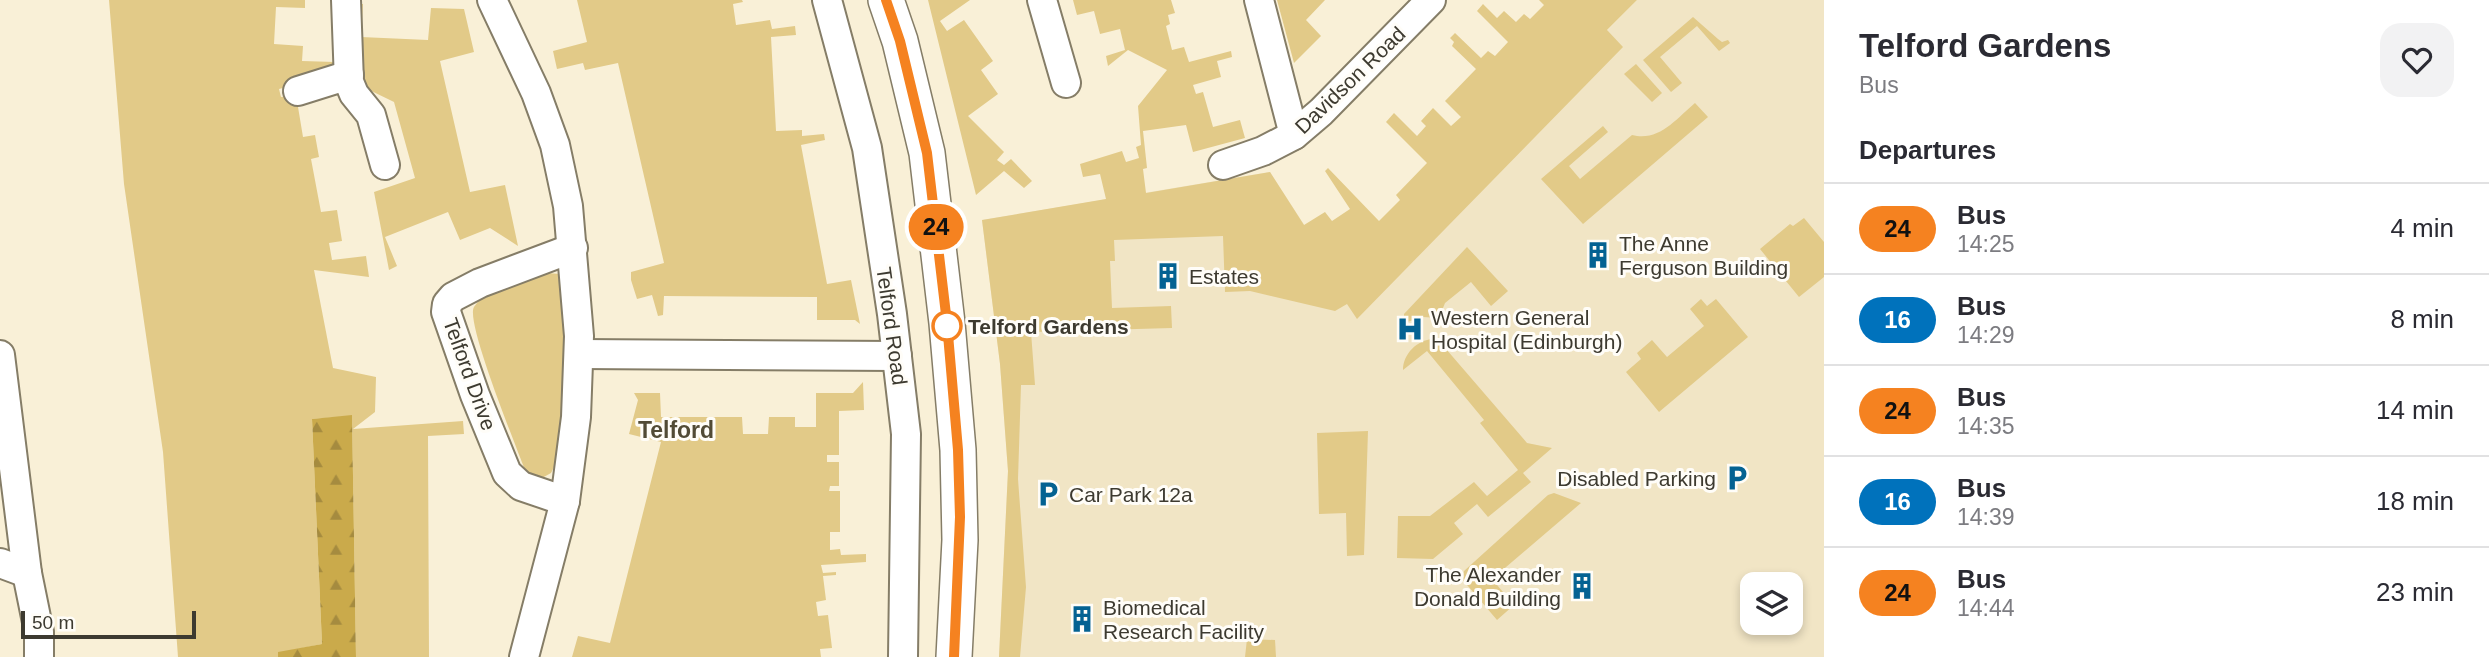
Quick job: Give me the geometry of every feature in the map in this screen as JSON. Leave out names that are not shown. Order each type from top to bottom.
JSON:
[{"type":"main road","points":[[886,0],[900,41],[927,153],[947,323],[958,450],[960,527],[954,657]]},
{"type":"street","points":[[346,0],[349,75],[354,94],[371,115],[385,165]]},
{"type":"street","points":[[492,0],[536,93],[551,133],[568,206],[580,354],[576,416],[565,501],[524,657]]},
{"type":"street","name":"Telford Road","points":[[827,0],[867,148],[897,356],[906,434],[903,657]]},
{"type":"street","points":[[1042,0],[1066,83]]},
{"type":"street","points":[[1259,0],[1294,135]]},
{"type":"street","name":"Davidson Road","points":[[1223,165],[1263,151],[1294,135],[1321,112],[1431,0]]},
{"type":"street","points":[[298,91],[349,75]]},
{"type":"street","name":"Telford Drive","points":[[565,501],[521,486],[508,473],[475,395],[446,312],[447,304],[453,297],[573,248]]},
{"type":"street","points":[[580,354],[897,356]]},
{"type":"street","points":[[0,355],[6,454],[39,632],[39,657]]},
{"type":"street","points":[[0,563],[27,573]]},
{"type":"shaded area","points":[[109,0],[305,0],[305,8],[276,7],[274,44],[303,46],[302,61],[335,62],[334,69],[321,78],[279,89],[281,97],[296,95],[303,137],[315,135],[319,157],[311,159],[321,212],[337,210],[342,241],[329,243],[332,260],[366,256],[369,277],[314,270],[333,368],[376,377],[375,412],[353,429],[463,421],[464,434],[428,436],[429,657],[356,657],[352,416],[312,419],[322,644],[278,653],[278,657],[178,657],[163,452],[124,184]]},
{"type":"shaded area","points":[[577,0],[742,0],[743,2],[733,4],[736,25],[770,20],[772,29],[795,26],[796,35],[771,37],[776,131],[802,130],[802,136],[824,134],[825,140],[801,145],[827,284],[851,280],[860,324],[855,320],[817,320],[817,297],[664,296],[663,315],[658,316],[652,295],[637,299],[631,272],[664,263],[618,63],[585,70],[583,63],[557,69],[553,51],[587,42]]},
{"type":"shaded area","points":[[928,0],[970,0],[940,21],[947,31],[964,20],[993,61],[981,70],[998,94],[968,116],[1004,152],[997,160],[1004,165],[1011,159],[1032,181],[1024,188],[1004,171],[976,195]]},
{"type":"shaded area","points":[[1073,0],[1171,0],[1175,13],[1168,15],[1170,24],[1166,26],[1172,50],[1184,47],[1189,62],[1231,51],[1232,57],[1217,61],[1221,77],[1193,85],[1196,94],[1203,92],[1213,127],[1240,120],[1245,138],[1193,152],[1186,125],[1143,131],[1147,168],[1143,169],[1146,193],[1270,172],[1304,225],[1325,212],[1332,221],[1350,209],[1325,171],[1328,168],[1379,221],[1400,200],[1396,195],[1427,163],[1386,122],[1394,113],[1417,136],[1426,126],[1421,121],[1433,108],[1451,126],[1461,117],[1445,101],[1476,69],[1452,46],[1454,42],[1450,38],[1455,33],[1481,58],[1488,51],[1495,56],[1508,42],[1477,11],[1483,4],[1497,18],[1504,11],[1516,22],[1524,14],[1530,19],[1544,5],[1539,0],[1637,0],[1607,30],[1623,47],[1357,319],[1347,304],[1335,311],[1250,291],[1225,292],[1223,236],[1114,240],[1115,261],[1110,261],[1112,308],[1171,306],[1172,328],[1031,332],[1035,385],[1021,385],[1018,479],[1026,587],[1020,657],[999,657],[1008,471],[1000,364],[982,220],[1106,199],[1100,174],[1083,177],[1080,164],[1122,151],[1126,162],[1139,158],[1136,147],[1141,145],[1138,106],[1167,70],[1128,50],[1108,66],[1106,56],[1125,50],[1120,29],[1100,34],[1094,11],[1077,15]]},
{"type":"shaded area","points":[[1277,0],[1325,0],[1306,20],[1321,36],[1294,63]]},
{"type":"shaded area","name":"Western General Hospital (Edinburgh)","points":[[1637,0],[1824,0],[1824,657],[999,657],[1008,471],[1000,364],[982,220],[1270,172],[1349,294]]},
{"type":"shaded area","points":[[358,4],[363,4],[361,37],[428,40],[431,8],[464,9],[474,52],[440,61],[470,192],[505,185],[518,246],[490,228],[460,240],[448,212],[385,237],[397,266],[389,270],[374,192],[415,178],[394,102],[357,84]]},
{"type":"shaded area","points":[[1693,17],[1722,42],[1728,40],[1730,43],[1719,51],[1697,26],[1660,57],[1682,83],[1671,92],[1643,60]]},
{"type":"shaded area","points":[[1636,64],[1662,93],[1652,102],[1624,74]]},
{"type":"shaded area","points":[[1695,103],[1708,117],[1583,224],[1541,179],[1603,126],[1608,132],[1569,166],[1580,179],[1632,135],[1659,132]]},
{"type":"shaded area","points":[[1804,218],[1824,242],[1824,277],[1799,297],[1760,249],[1790,224],[1793,226]]},
{"type":"shaded area","points":[[1467,247],[1508,291],[1491,306],[1471,282],[1445,303],[1439,318],[1423,317],[1404,323],[1404,314]]},
{"type":"shaded area","points":[[545,273],[562,274],[567,336],[563,414],[554,467],[551,473],[542,478],[527,474],[523,465],[483,357],[473,317],[474,307],[488,294],[506,285]]},
{"type":"shaded area","points":[[1701,299],[1707,306],[1716,299],[1748,337],[1659,412],[1626,372],[1641,359],[1637,353],[1652,340],[1667,357],[1704,326],[1690,309]]},
{"type":"shaded area","points":[[1433,339],[1440,342],[1527,443],[1552,448],[1523,473],[1531,482],[1488,517],[1477,504],[1454,523],[1463,534],[1433,559],[1397,558],[1398,516],[1430,516],[1474,482],[1487,496],[1518,470],[1480,423],[1484,420],[1427,351],[1403,370],[1408,353],[1422,342]]},
{"type":"shaded area","points":[[863,382],[864,410],[839,411],[839,455],[827,455],[827,462],[839,462],[839,486],[830,486],[829,491],[840,491],[840,532],[830,532],[830,550],[840,549],[841,555],[866,554],[866,562],[821,565],[823,573],[836,572],[836,575],[823,576],[826,600],[816,602],[818,616],[828,615],[832,648],[820,649],[821,657],[572,657],[578,636],[610,643],[661,442],[629,434],[638,400],[634,393],[660,393],[661,417],[742,417],[743,434],[768,434],[769,417],[795,417],[795,427],[816,427],[816,393],[853,393]]},
{"type":"shaded area","points":[[1368,431],[1364,555],[1347,556],[1346,513],[1319,514],[1317,433]]},
{"type":"shaded area","points":[[1554,493],[1581,503],[1492,579],[1514,605],[1497,620],[1462,579],[1464,571],[1548,495]]},
{"type":"shaded area","points":[[1247,639],[1275,640],[1276,657],[1245,657]]},
{"type":"green space","points":[[352,415],[356,657],[278,657],[278,652],[322,644],[312,419]]},
{"type":"bus line","name":"24","points":[[886,0],[900,41],[927,153],[947,323],[958,450],[960,517],[954,657]]},
{"type":"place","name":"The Anne Ferguson Building","points":[[1598,255]]},
{"type":"place","name":"Estates","points":[[1168,276]]},
{"type":"place","name":"Telford Gardens","points":[[947,326]]},
{"type":"place","name":"Western General Hospital (Edinburgh)","points":[[1410,329]]},
{"type":"place","name":"Disabled Parking","points":[[1737,478]]},
{"type":"place","name":"Car Park 12a","points":[[1048,494]]},
{"type":"place","name":"The Alexander Donald Building","points":[[1582,586]]},
{"type":"place","name":"Biomedical Research Facility","points":[[1082,619]]},
{"type":"district","name":"Telford","points":[[676,430]]}]
